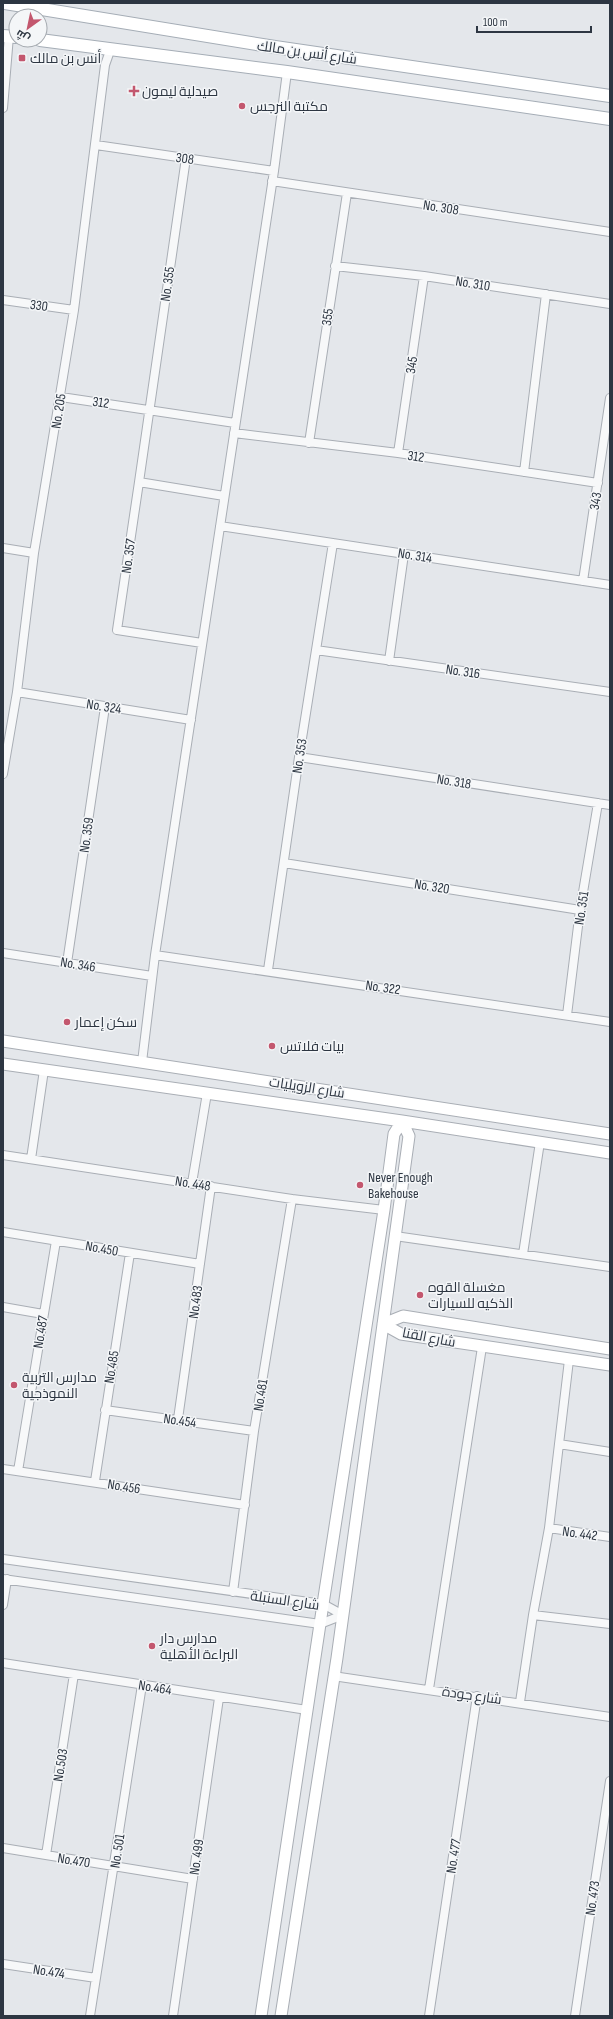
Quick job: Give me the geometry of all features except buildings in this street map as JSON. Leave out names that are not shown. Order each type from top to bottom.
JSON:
[{"type":"main road","name":"شارع أنس بن مالك","points":[[5,3],[274,47],[610,96]]},
{"type":"main road","name":"شارع أنس بن مالك","points":[[48,41],[287,72],[610,119]]},
{"type":"street","points":[[3,108],[8,48]]},
{"type":"street","name":"No. 205","points":[[3,774],[4,753],[18,692],[34,553],[74,310],[105,65],[111,48]]},
{"type":"street","points":[[142,1062],[155,955],[274,171],[287,72]]},
{"type":"street","name":"308","points":[[96,145],[274,171]]},
{"type":"street","name":"No. 355","points":[[139,482],[148,409],[186,158]]},
{"type":"street","name":"No. 308","points":[[272,181],[610,232]]},
{"type":"street","name":"355","points":[[309,442],[347,193]]},
{"type":"street","name":"No. 310","points":[[335,266],[424,276],[610,304]]},
{"type":"street","name":"345","points":[[398,454],[424,276]]},
{"type":"street","points":[[524,472],[546,294]]},
{"type":"street","name":"330","points":[[3,300],[74,310]]},
{"type":"street","name":"312","points":[[61,396],[235,423]]},
{"type":"street","name":"343","points":[[583,581],[598,483],[607,441],[610,398]]},
{"type":"street","name":"312","points":[[234,433],[398,454],[598,483]]},
{"type":"street","points":[[139,482],[224,496]]},
{"type":"street","name":"No. 357","points":[[139,482],[117,630],[202,642]]},
{"type":"street","name":"No. 314","points":[[220,526],[610,585]]},
{"type":"street","name":"No. 353","points":[[268,970],[299,757],[333,543]]},
{"type":"street","points":[[3,548],[34,553]]},
{"type":"street","points":[[389,661],[404,554]]},
{"type":"street","name":"No. 316","points":[[316,650],[610,692]]},
{"type":"street","name":"No. 324","points":[[18,692],[191,720]]},
{"type":"street","name":"No. 359","points":[[67,962],[104,707]]},
{"type":"street","name":"No. 318","points":[[299,757],[610,805]]},
{"type":"street","name":"No. 351","points":[[567,1014],[580,910],[598,803]]},
{"type":"street","name":"No. 320","points":[[284,863],[580,910]]},
{"type":"street","name":"No. 346","points":[[3,953],[152,976]]},
{"type":"street","name":"No. 322","points":[[155,955],[567,1014],[610,1022]]},
{"type":"street","name":"شارع الزويليات","points":[[3,1041],[610,1134]]},
{"type":"street","name":"شارع الزويليات","points":[[3,1064],[402,1121],[610,1153]]},
{"type":"street","points":[[31,1159],[44,1070]]},
{"type":"street","points":[[192,1183],[206,1093]]},
{"type":"street","points":[[261,2016],[322,1604],[384,1210],[394,1134],[402,1121]]},
{"type":"street","points":[[281,2016],[342,1615],[409,1136],[402,1121]]},
{"type":"street","points":[[523,1254],[540,1142]]},
{"type":"street","name":"No. 448","points":[[3,1155],[292,1199],[384,1210]]},
{"type":"street","name":"No.483","points":[[178,1419],[211,1186]]},
{"type":"street","name":"No.481","points":[[233,1592],[254,1431],[292,1199]]},
{"type":"street","name":"No.450","points":[[3,1232],[200,1264]]},
{"type":"street","points":[[395,1236],[610,1267]]},
{"type":"street","name":"No.487","points":[[18,1471],[56,1241]]},
{"type":"street","name":"No.485","points":[[95,1481],[130,1253]]},
{"type":"street","points":[[3,1307],[43,1314]]},
{"type":"street","name":"شارع القنا","points":[[383,1324],[404,1316],[610,1349]]},
{"type":"street","name":"شارع القنا","points":[[383,1324],[401,1334],[610,1365]]},
{"type":"street","points":[[429,1689],[482,1347]]},
{"type":"street","points":[[520,1702],[533,1616],[549,1528],[569,1360]]},
{"type":"street","name":"No.454","points":[[105,1410],[178,1419],[254,1431]]},
{"type":"street","points":[[559,1444],[610,1452]]},
{"type":"street","name":"No.456","points":[[3,1469],[95,1481],[245,1505]]},
{"type":"street","name":"No. 442","points":[[549,1528],[610,1537]]},
{"type":"street","name":"شارع السنبلة","points":[[3,1559],[322,1604],[342,1615]]},
{"type":"street","points":[[3,1605],[5,1579]]},
{"type":"street","name":"شارع السنبلة","points":[[5,1579],[320,1624],[342,1615]]},
{"type":"street","points":[[533,1616],[610,1624]]},
{"type":"street","name":"No.464","points":[[3,1663],[219,1698],[307,1710]]},
{"type":"street","name":"No.503","points":[[46,1855],[74,1674]]},
{"type":"street","name":"شارع جودة","points":[[333,1676],[520,1702],[610,1717]]},
{"type":"street","name":"No. 501","points":[[90,2016],[115,1866],[142,1685]]},
{"type":"street","name":"No. 477","points":[[429,2016],[477,1696]]},
{"type":"street","name":"No. 499","points":[[172,2016],[219,1698]]},
{"type":"street","name":"No. 473","points":[[575,2016],[610,1781]]},
{"type":"street","name":"No.470","points":[[3,1848],[192,1879]]},
{"type":"street","name":"No.474","points":[[3,1964],[96,1978]]},
{"type":"place","name":"أنس بن مالك","points":[[22,58]]},
{"type":"place","name":"صيدلية ليمون","points":[[134,91]]},
{"type":"place","name":"مكتبة النرجس","points":[[242,106]]},
{"type":"place","name":"سكن إعمار","points":[[67,1022]]},
{"type":"place","name":"بيات فلاتس","points":[[272,1046]]},
{"type":"place","name":"Never Enough Bakehouse","points":[[360,1185]]},
{"type":"place","name":"مغسلة القوه الذكيه للسيارات","points":[[420,1295]]},
{"type":"place","name":"مدارس التربية النموذجية","points":[[14,1385]]},
{"type":"place","name":"مدارس دار البراءة الأهلية","points":[[152,1646]]}]
